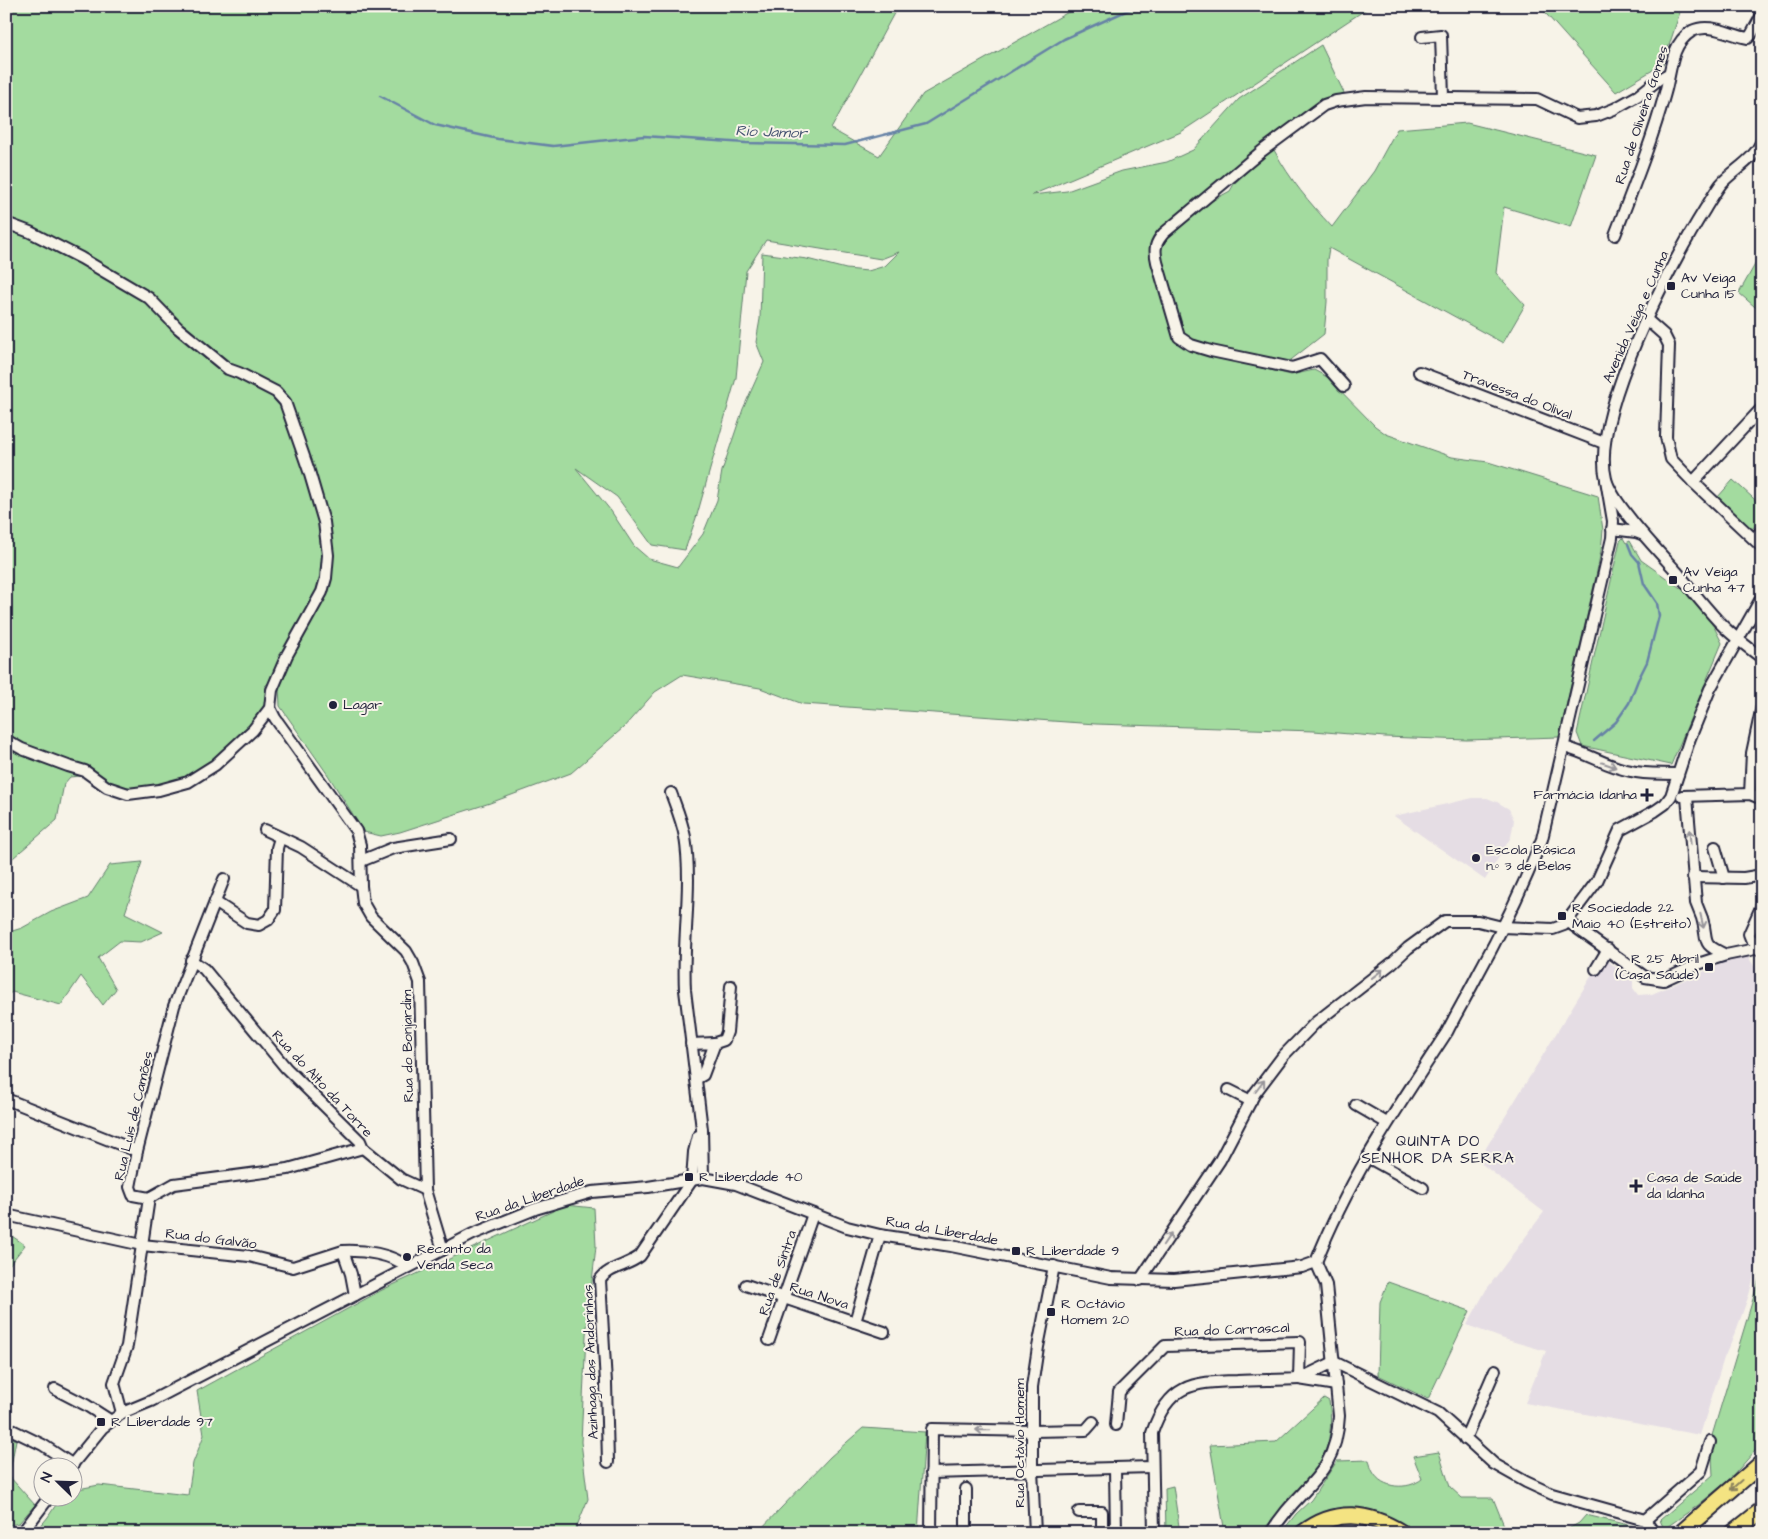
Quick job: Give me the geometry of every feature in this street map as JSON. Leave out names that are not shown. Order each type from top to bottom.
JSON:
[{"type":"highway","points":[[1681,1533],[1762,1462]]},
{"type":"highway","points":[[1733,1533],[1762,1510]]},
{"type":"highway","points":[[1303,1533],[1325,1520],[1352,1515],[1377,1520],[1402,1533]]},
{"type":"highway","points":[[1321,1533],[1328,1529],[1347,1525],[1366,1527],[1380,1533]]},
{"type":"street","name":"Rua de Oliveira Gomes","points":[[1615,235],[1663,100],[1668,74],[1676,50],[1683,39],[1692,31],[1704,28],[1748,38],[1762,15]]},
{"type":"street","points":[[1422,37],[1441,35],[1443,97]]},
{"type":"street","points":[[1344,386],[1320,359],[1292,368],[1211,351],[1191,345],[1179,337],[1154,250],[1164,233],[1262,151],[1324,105],[1336,101],[1366,97],[1536,100],[1577,118],[1596,116],[1614,109],[1639,95],[1668,74]]},
{"type":"street","name":"Avenida Veiga e Cunha","points":[[1762,140],[1759,149],[1722,183],[1671,268],[1646,320],[1618,390],[1604,443],[1606,480],[1622,508],[1724,627],[1762,658]]},
{"type":"street","points":[[6,223],[30,232],[81,258],[149,298],[178,328],[228,369],[276,392],[285,402],[309,471],[324,522],[328,555],[326,578],[322,592],[287,655],[272,690],[270,708],[253,730],[215,765],[188,782],[144,793],[128,794],[118,792],[107,787],[85,771],[22,749],[6,740]]},
{"type":"street","points":[[1646,320],[1664,335],[1669,345],[1666,438],[1671,459],[1762,547]]},
{"type":"street","name":"Travessa do Olival","points":[[1419,372],[1604,443]]},
{"type":"street","points":[[1693,482],[1762,408]]},
{"type":"street","points":[[1271,1533],[1286,1510],[1318,1477],[1332,1453],[1338,1433],[1339,1416],[1326,1285],[1316,1262],[1367,1157],[1387,1123],[1448,1032],[1524,882],[1542,839],[1612,538],[1606,480]]},
{"type":"street","points":[[1612,525],[1624,520],[1635,523]]},
{"type":"street","points":[[1612,525],[1645,535]]},
{"type":"street","points":[[1754,539],[1762,530]]},
{"type":"street","points":[[1140,1280],[1220,1160],[1255,1093],[1283,1056],[1315,1023],[1408,948],[1445,921],[1478,921],[1502,927],[1553,929],[1564,925],[1597,881],[1620,830],[1656,811],[1671,796],[1690,738],[1710,689],[1762,598]]},
{"type":"street","points":[[1750,794],[1752,752],[1762,706]]},
{"type":"street","name":"Rua do Bonjardim","points":[[270,708],[275,718],[356,831],[360,845],[363,903],[371,917],[406,950],[414,963],[420,982],[425,1190],[443,1250]]},
{"type":"street","points":[[1564,747],[1582,752],[1604,764],[1632,772],[1678,774]]},
{"type":"street","points":[[671,793],[682,826],[687,858],[688,893],[684,967],[685,990],[701,1125],[703,1178]]},
{"type":"street","points":[[1671,796],[1750,794],[1762,799]]},
{"type":"street","points":[[1687,797],[1696,903],[1702,919],[1706,942],[1710,947],[1726,955]]},
{"type":"street","points":[[265,830],[300,847],[361,886]]},
{"type":"street","points":[[215,902],[247,923],[259,925],[268,920],[275,910],[277,848],[280,838]]},
{"type":"street","points":[[361,861],[393,848],[451,839]]},
{"type":"street","points":[[1715,847],[1724,878]]},
{"type":"street","points":[[1693,877],[1744,878],[1762,875]]},
{"type":"street","name":"Rua Luís de Camões","points":[[149,1198],[133,1195],[130,1187],[137,1151],[174,1006],[224,879]]},
{"type":"street","points":[[1761,949],[1751,939],[1749,934],[1762,905]]},
{"type":"street","points":[[1567,921],[1645,977],[1664,980],[1700,963],[1726,955],[1761,949]]},
{"type":"street","points":[[1596,969],[1608,949]]},
{"type":"street","name":"Rua do Alto da Torre","points":[[191,960],[204,969],[286,1068],[360,1141],[363,1148],[401,1179],[425,1190]]},
{"type":"street","points":[[691,1044],[715,1043],[724,1040],[727,1032],[731,986]]},
{"type":"street","points":[[696,1079],[703,1075],[715,1043]]},
{"type":"street","points":[[1229,1090],[1251,1101]]},
{"type":"street","points":[[6,1099],[137,1151]]},
{"type":"street","points":[[1356,1105],[1387,1123]]},
{"type":"street","points":[[692,1180],[694,1152],[701,1125]]},
{"type":"street","points":[[122,1413],[114,1383],[127,1346],[149,1198],[174,1184],[288,1169],[363,1148]]},
{"type":"street","points":[[1367,1157],[1423,1188]]},
{"type":"street","name":"Rua da Liberdade","points":[[80,1456],[102,1428],[122,1413],[151,1400],[474,1234],[535,1209],[592,1192],[648,1187],[703,1178],[736,1184],[847,1227],[880,1235],[951,1246],[1111,1278],[1174,1280],[1302,1267],[1316,1262]]},
{"type":"street","name":"Azinhaga das Andorinhas","points":[[608,1462],[600,1280],[604,1273],[634,1261],[640,1256],[692,1180]]},
{"type":"street","name":"Rua de Sintra","points":[[769,1340],[813,1214]]},
{"type":"street","name":"Rua do Galvão","points":[[6,1215],[142,1245],[248,1256],[293,1267],[343,1250],[370,1253],[399,1260],[408,1267]]},
{"type":"street","points":[[855,1322],[880,1235]]},
{"type":"street","points":[[343,1250],[351,1274],[355,1295]]},
{"type":"street","name":"Rua Octávio Homem","points":[[1034,1533],[1032,1388],[1038,1346],[1054,1266]]},
{"type":"street","name":"Rua Nova","points":[[746,1285],[884,1332]]},
{"type":"street","name":"Rua do Carrascal","points":[[1116,1425],[1119,1392],[1165,1346],[1300,1342],[1299,1379]]},
{"type":"street","points":[[1299,1379],[1334,1362]]},
{"type":"street","points":[[1334,1362],[1438,1413],[1494,1464],[1552,1494],[1645,1520],[1654,1533]]},
{"type":"street","points":[[1465,1439],[1495,1370]]},
{"type":"street","points":[[1154,1533],[1152,1434],[1164,1405],[1177,1393],[1190,1385],[1205,1382],[1299,1379],[1336,1386]]},
{"type":"street","points":[[55,1389],[111,1421]]},
{"type":"street","points":[[931,1533],[932,1429],[1086,1430],[1093,1422]]},
{"type":"street","points":[[6,1427],[43,1445],[58,1456]]},
{"type":"street","points":[[1645,1520],[1701,1471],[1710,1442]]},
{"type":"street","points":[[931,1473],[1152,1467]]},
{"type":"street","points":[[1115,1469],[1116,1533]]},
{"type":"street","points":[[966,1489],[966,1533]]},
{"type":"street","points":[[22,1533],[42,1506]]},
{"type":"street","points":[[1079,1512],[1102,1512],[1102,1533]]},
{"type":"shaded area","name":"Escola Básica n.º 3 de Belas","points":[[1473,798],[1487,798],[1497,802],[1509,809],[1514,820],[1511,837],[1485,880],[1394,816]]},
{"type":"shaded area","name":"Casa de Saúde da Idanha","points":[[1742,955],[1748,957],[1755,967],[1762,992],[1762,1246],[1749,1295],[1724,1358],[1700,1435],[1525,1403],[1546,1351],[1504,1339],[1467,1325],[1486,1290],[1544,1212],[1478,1161],[1603,957],[1633,981],[1633,988],[1638,995],[1652,994]]},
{"type":"green space","points":[[6,6],[898,6],[831,129],[879,156],[923,94],[1079,6],[1371,6],[1181,132],[1032,195],[1067,191],[1122,171],[1167,162],[1193,150],[1239,99],[1321,45],[1345,95],[1326,99],[1276,133],[1158,233],[1151,245],[1150,257],[1177,341],[1188,350],[1291,375],[1314,370],[1327,377],[1375,426],[1386,434],[1452,457],[1488,462],[1598,496],[1603,530],[1601,551],[1559,737],[1467,740],[1385,737],[1314,731],[1096,724],[803,704],[760,688],[682,675],[655,692],[623,728],[571,773],[490,803],[400,832],[381,836],[364,832],[328,775],[280,706],[279,687],[271,681],[265,686],[269,705],[251,729],[202,771],[164,787],[127,791],[97,776],[88,767],[72,765],[34,752],[80,776],[70,777],[64,784],[57,820],[6,864]],"holes":[[[766,240],[881,259],[899,252],[885,266],[868,271],[846,269],[807,259],[762,253],[760,319],[756,342],[764,362],[743,409],[722,471],[717,500],[703,534],[678,567],[649,559],[634,546],[611,511],[576,468],[617,497],[652,545],[685,550],[697,515],[736,378],[746,271]]]},
{"type":"green space","points":[[1539,6],[1682,6],[1663,64],[1616,92]]},
{"type":"green space","points":[[1467,123],[1596,155],[1571,227],[1504,207],[1496,273],[1525,305],[1503,343],[1329,248],[1324,334],[1287,363],[1193,343],[1185,338],[1180,328],[1160,261],[1160,245],[1208,203],[1230,191],[1234,184],[1262,157],[1274,150],[1300,190],[1332,227],[1374,171],[1397,129]]},
{"type":"green space","points":[[1762,252],[1762,313],[1739,293]]},
{"type":"green space","points":[[1733,480],[1762,506],[1762,518],[1752,529],[1717,498]]},
{"type":"green space","points":[[1623,538],[1626,543],[1630,541],[1641,560],[1693,597],[1714,627],[1722,643],[1671,765],[1582,746],[1577,733],[1619,545]]},
{"type":"green space","points":[[142,862],[125,913],[163,932],[141,942],[120,941],[98,958],[116,989],[103,1005],[81,976],[61,1005],[12,992],[6,996],[6,933],[22,928],[51,912],[88,898],[110,865]]},
{"type":"green space","points":[[566,1205],[594,1208],[596,1246],[586,1335],[581,1442],[588,1499],[574,1533],[35,1533],[55,1506],[82,1506],[82,1488],[99,1485],[188,1495],[193,1463],[204,1435],[197,1391],[382,1290]]},
{"type":"green space","points":[[6,1232],[25,1245],[6,1269]]},
{"type":"green space","points":[[1762,1269],[1762,1443],[1731,1478],[1697,1506],[1664,1529],[1660,1520],[1713,1475],[1711,1439]]},
{"type":"green space","points":[[1388,1282],[1470,1311],[1428,1399],[1378,1375],[1380,1302]]},
{"type":"green space","points":[[1324,1398],[1329,1401],[1330,1433],[1327,1447],[1321,1460],[1306,1483],[1262,1533],[1225,1533],[1210,1445],[1276,1442]]},
{"type":"green space","points":[[863,1428],[925,1432],[918,1533],[757,1533],[830,1457]]},
{"type":"green space","points":[[6,1435],[16,1440],[9,1476],[32,1502],[32,1506],[34,1506],[19,1523],[6,1526]]},
{"type":"green space","points":[[1439,1452],[1450,1487],[1462,1498],[1493,1498],[1507,1533],[1407,1533],[1341,1510],[1330,1511],[1312,1520],[1296,1533],[1281,1533],[1296,1514],[1311,1500],[1337,1461],[1369,1460],[1373,1472],[1382,1482],[1389,1485],[1403,1486],[1416,1483],[1422,1479],[1413,1456]]},
{"type":"green space","points":[[1173,1486],[1180,1533],[1166,1533],[1165,1488]]},
{"type":"green space","points":[[1586,1515],[1632,1526],[1641,1533],[1561,1533],[1579,1523]]},
{"type":"waterway","name":"Rio Jamor","points":[[380,96],[435,125],[498,139],[553,146],[644,136],[746,143],[845,145],[926,124],[1064,39],[1137,6]]},
{"type":"waterway","points":[[1594,741],[1616,722],[1629,703],[1647,662],[1659,616],[1657,603],[1644,584],[1639,562],[1632,554],[1628,544]]},
{"type":"place","name":"Av Veiga Cunha 15","points":[[1671,286]]},
{"type":"place","name":"Av Veiga Cunha 47","points":[[1673,580]]},
{"type":"place","name":"Lagar","points":[[333,705]]},
{"type":"place","name":"Farmácia Idanha","points":[[1647,795]]},
{"type":"place","name":"Escola Básica n.º 3 de Belas","points":[[1476,858]]},
{"type":"place","name":"R Sociedade 22 Maio 40 (Estreito)","points":[[1562,916]]},
{"type":"place","name":"R 25 Abril (Casa Saúde)","points":[[1709,967]]},
{"type":"place","name":"R Liberdade 40","points":[[689,1177]]},
{"type":"place","name":"Casa de Saúde da Idanha","points":[[1636,1186]]},
{"type":"place","name":"R Liberdade 9","points":[[1016,1251]]},
{"type":"place","name":"Recanto da Venda Seca","points":[[407,1257]]},
{"type":"place","name":"R Octávio Homem 20","points":[[1051,1312]]},
{"type":"place","name":"R Liberdade 97","points":[[101,1422]]},
{"type":"district","name":"QUINTA DO SENHOR DA SERRA","points":[[1438,1150]]}]
